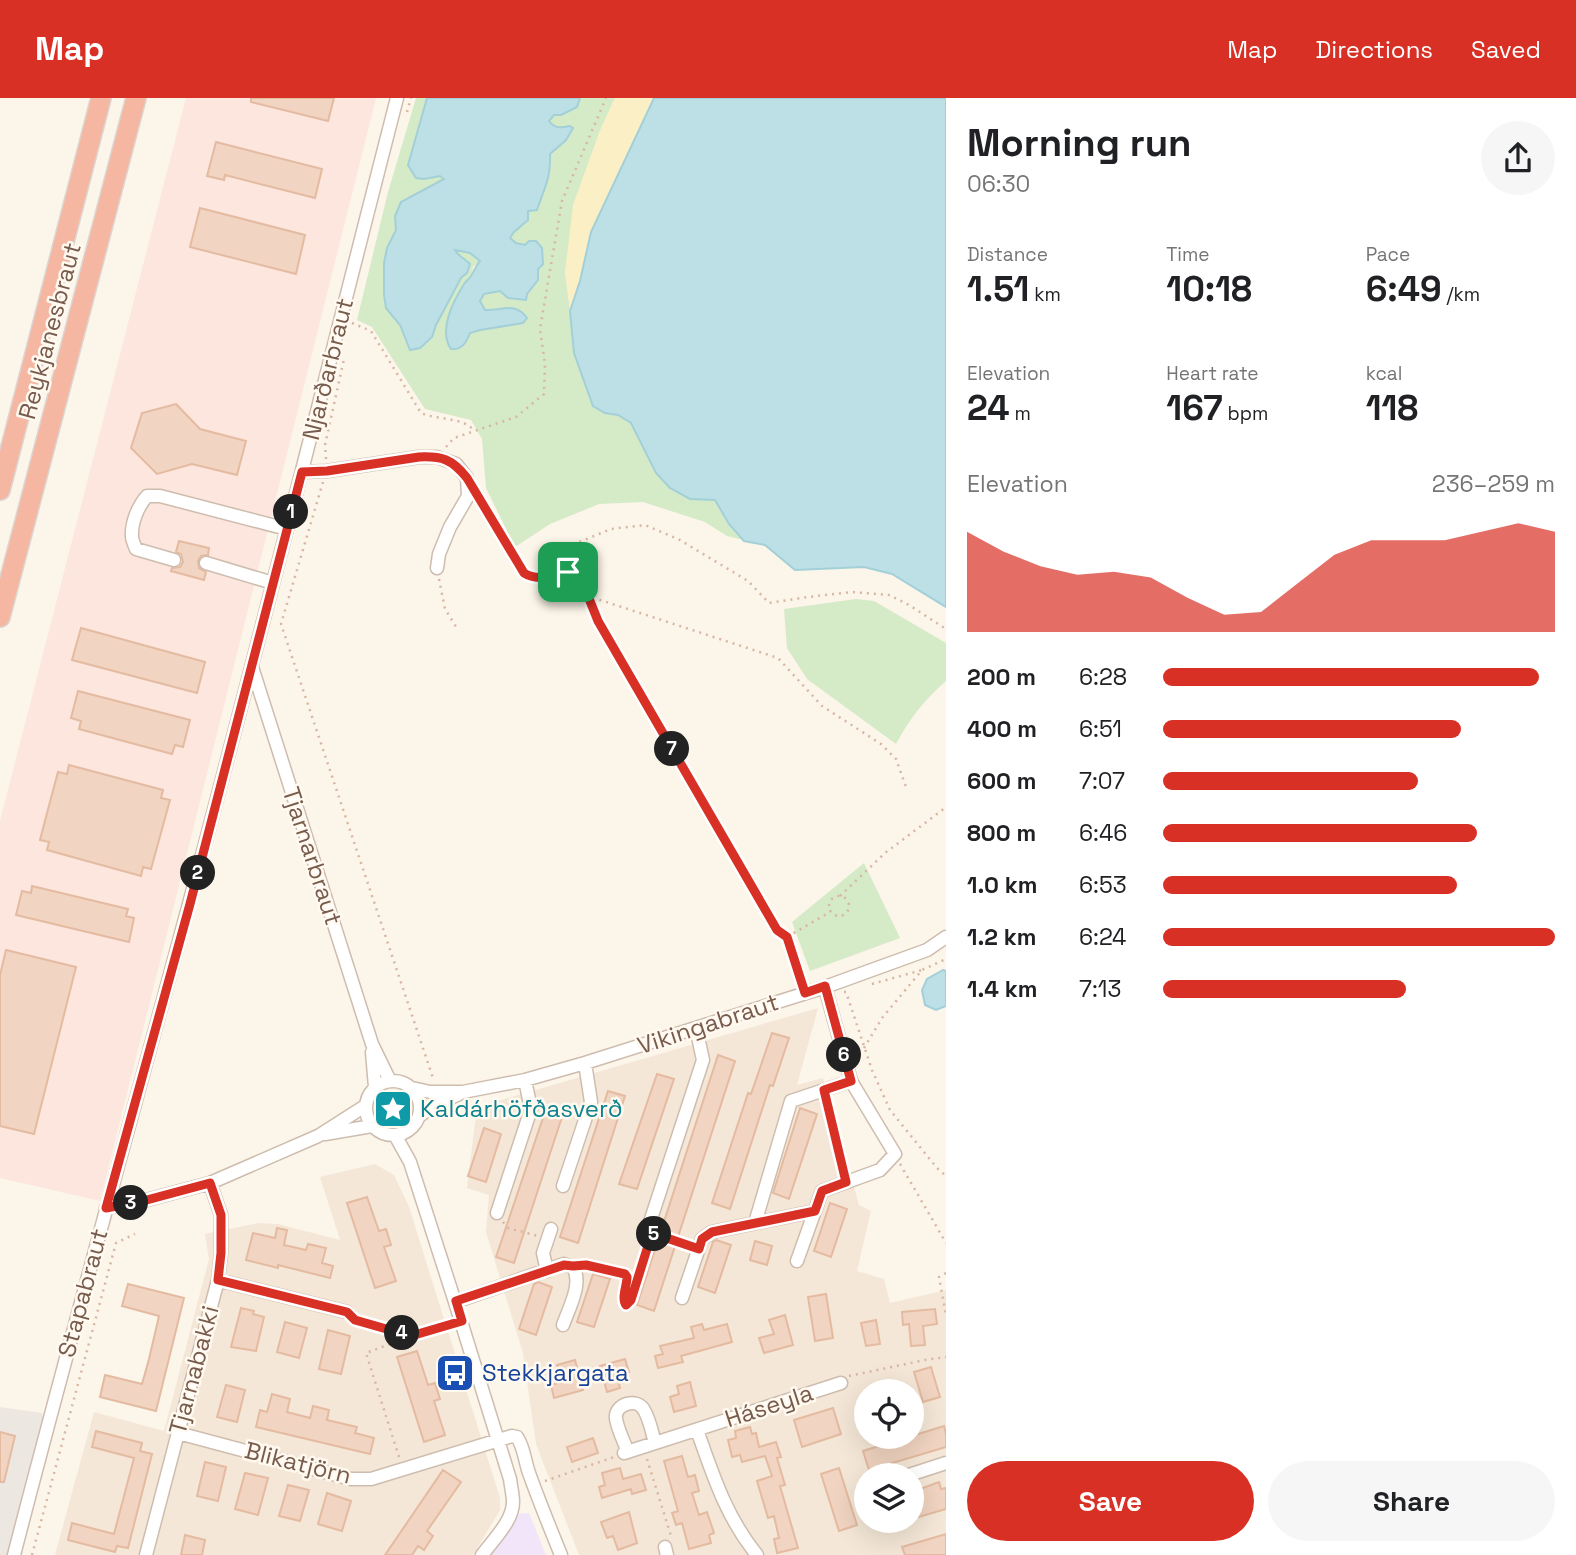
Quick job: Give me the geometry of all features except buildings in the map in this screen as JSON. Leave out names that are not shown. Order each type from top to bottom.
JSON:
[{"type":"highway","name":"Reykjanesbraut","points":[[0,490],[101,98]]},
{"type":"highway","name":"Reykjanesbraut","points":[[0,617],[136,98]]},
{"type":"street","name":"Njarðarbraut","points":[[106,1208],[186,917],[397,98]]},
{"type":"street","points":[[302,472],[327,471],[419,457],[437,457],[456,464],[467,478],[468,496],[450,527],[439,554],[437,568]]},
{"type":"street","points":[[174,560],[136,549],[131,538],[141,503],[147,496],[160,496],[287,529]]},
{"type":"street","points":[[206,564],[273,583]]},
{"type":"street","name":"Tjarnarbraut","points":[[251,667],[372,1045],[390,1081]]},
{"type":"street","name":"Vikingabraut","points":[[412,1088],[436,1092],[463,1092],[525,1080],[805,993],[826,992],[928,950],[946,937]]},
{"type":"street","points":[[797,1261],[822,1191],[880,1170],[895,1154],[851,1081],[826,992]]},
{"type":"street","points":[[649,1225],[703,1060],[696,1028]]},
{"type":"street","name":"Tjarnarbraut","points":[[372,1045],[376,1087]]},
{"type":"street","points":[[563,1186],[591,1102],[585,1063]]},
{"type":"street","points":[[497,1213],[531,1109],[525,1080]]},
{"type":"street","points":[[410,1162],[411,1129],[419,1116],[419,1101],[412,1088],[398,1081],[390,1081],[376,1087],[367,1098],[365,1106],[372,1126],[386,1135],[395,1135],[411,1129]]},
{"type":"street","points":[[754,1223],[791,1101],[851,1081]]},
{"type":"street","name":"Vikingabraut","points":[[419,1116],[463,1092]]},
{"type":"street","name":"Stapabraut","points":[[14,1555],[106,1208],[210,1183],[318,1136],[365,1106]]},
{"type":"street","name":"Stapabraut","points":[[318,1136],[372,1126]]},
{"type":"street","points":[[395,1135],[410,1162],[510,1479],[512,1511],[482,1555]]},
{"type":"street","name":"Tjarnabakki","points":[[146,1555],[218,1280],[221,1215],[210,1183]]},
{"type":"street","points":[[682,1298],[702,1239],[712,1232],[815,1211]]},
{"type":"street","points":[[547,1271],[543,1253],[550,1234]]},
{"type":"street","points":[[456,1301],[564,1265],[573,1266],[577,1283],[563,1325]]},
{"type":"street","points":[[218,1280],[347,1312]]},
{"type":"street","name":"Háseyla","points":[[626,1453],[841,1383]]},
{"type":"street","points":[[626,1453],[616,1419],[619,1409],[627,1404],[636,1404],[644,1409],[649,1445]]},
{"type":"street","name":"Háseyla","points":[[697,1430],[719,1491],[734,1523],[757,1555]]},
{"type":"street","name":"Blikatjörn","points":[[178,1433],[351,1479],[371,1479],[498,1440]]},
{"type":"street","points":[[498,1440],[512,1436],[517,1437],[520,1442],[533,1485],[561,1555]]},
{"type":"street","points":[[924,1470],[946,1463]]},
{"type":"path","points":[[408,111],[411,98]]},
{"type":"path","points":[[437,457],[454,438],[516,417],[544,394],[545,364],[540,329],[562,201],[606,98]]},
{"type":"path","points":[[354,315],[352,323],[371,331],[421,413],[470,425],[474,432]]},
{"type":"path","points":[[346,350],[325,445],[327,471],[281,624],[436,1092]]},
{"type":"path","points":[[467,478],[524,573],[540,578],[568,572]]},
{"type":"path","points":[[805,993],[787,937],[777,930],[598,621],[588,596],[568,572],[567,556],[577,543],[611,529],[645,525],[680,540],[748,581],[769,603],[852,592],[889,595],[946,629]]},
{"type":"path","points":[[437,568],[444,610],[458,630]]},
{"type":"path","points":[[588,596],[778,658],[822,706],[881,744],[896,759],[906,787]]},
{"type":"path","points":[[840,896],[847,899],[848,911],[839,917],[830,912],[828,906],[831,899],[840,896],[885,853],[946,808]]},
{"type":"path","points":[[787,937],[830,912]]},
{"type":"path","points":[[871,985],[922,970],[946,959]]},
{"type":"path","points":[[864,1048],[882,1018],[922,970]]},
{"type":"path","points":[[826,992],[846,992],[872,1070],[890,1110],[946,1176]]},
{"type":"path","points":[[824,1090],[846,1182]]},
{"type":"path","points":[[895,1154],[946,1243]]},
{"type":"path","points":[[497,1213],[508,1228],[550,1234]]},
{"type":"path","points":[[573,1266],[586,1265],[625,1274],[627,1281],[623,1300],[626,1305],[631,1300],[652,1233],[699,1249]]},
{"type":"path","points":[[32,1555],[116,1243],[135,1234]]},
{"type":"path","points":[[946,1273],[939,1277],[946,1315]]},
{"type":"path","points":[[347,1312],[355,1320],[411,1336]]},
{"type":"path","points":[[403,1469],[366,1353],[462,1321]]},
{"type":"path","points":[[841,1383],[849,1376],[946,1357]]},
{"type":"path","points":[[649,1445],[674,1544],[666,1551]]},
{"type":"path","points":[[533,1485],[626,1453]]},
{"type":"shaded area","points":[[186,98],[376,98],[100,1201],[0,1178],[0,821]]},
{"type":"shaded area","points":[[818,1008],[797,1085],[823,1078],[859,1205],[871,1211],[857,1271],[884,1279],[890,1303],[946,1290],[946,1555],[579,1555],[536,1444],[523,1353],[486,1232],[489,1195],[467,1188],[477,1107]]},
{"type":"shaded area","points":[[375,1164],[394,1175],[409,1207],[500,1498],[500,1510],[473,1555],[55,1555],[94,1412],[164,1431],[209,1259],[205,1234],[258,1223],[278,1224],[340,1240],[320,1177]]},
{"type":"shaded area","points":[[0,1407],[42,1413],[46,1430],[12,1555],[0,1555]]},
{"type":"shaded area","points":[[529,1513],[546,1555],[489,1555],[516,1514]]},
{"type":"green space","points":[[416,98],[427,98],[408,166],[424,179],[440,176],[444,179],[401,202],[396,216],[396,230],[387,248],[384,263],[386,308],[400,325],[405,341],[432,337],[461,278],[464,258],[454,250],[470,253],[480,261],[473,267],[472,275],[465,282],[448,317],[468,339],[470,333],[480,330],[523,323],[507,307],[494,311],[485,310],[480,301],[484,295],[495,292],[527,294],[536,280],[538,270],[525,245],[510,239],[528,220],[528,211],[538,209],[548,177],[550,154],[567,135],[569,126],[558,127],[549,122],[554,115],[561,115],[577,107],[580,98],[615,98],[599,133],[565,272],[570,309],[654,98],[946,98],[946,607],[892,574],[864,567],[795,570],[765,545],[727,536],[705,522],[643,502],[599,504],[550,524],[515,547],[486,488],[482,439],[471,420],[425,409],[372,327],[357,320],[388,192]]},
{"type":"green space","points":[[856,599],[874,601],[946,643],[946,681],[918,710],[896,744],[807,679],[787,648],[784,609]]},
{"type":"green space","points":[[864,863],[900,938],[810,971],[792,922]]},
{"type":"sand","points":[[615,98],[654,98],[570,311],[565,272],[573,205],[599,133]]},
{"type":"water","points":[[427,98],[580,98],[577,107],[561,115],[554,115],[549,121],[556,127],[573,128],[566,140],[550,154],[548,177],[537,210],[528,211],[528,220],[510,238],[525,245],[529,241],[536,241],[542,248],[543,264],[538,269],[538,280],[527,294],[526,300],[508,298],[500,291],[484,294],[480,301],[485,310],[513,308],[527,318],[523,323],[470,333],[463,345],[451,349],[446,333],[448,316],[460,291],[480,261],[470,253],[455,250],[470,264],[467,273],[461,278],[432,337],[420,348],[410,350],[400,325],[386,308],[384,263],[387,248],[396,230],[395,216],[401,202],[444,179],[440,176],[416,178],[408,165]]},
{"type":"water","points":[[654,98],[946,98],[946,607],[892,574],[864,567],[795,570],[765,545],[744,541],[729,524],[715,500],[690,499],[670,488],[656,473],[631,423],[593,406],[574,353],[570,311],[591,232]]},
{"type":"water","points":[[946,971],[946,1006],[936,1010],[925,1005],[922,990],[927,979]]},
{"type":"place","name":"Kaldárhöfðasverð","points":[[393,1109]]},
{"type":"place","name":"Stekkjargata","points":[[455,1373]]},
{"type":"route","points":[[419,457],[437,457],[456,464],[524,573],[540,578],[568,572],[588,596],[598,621],[777,930],[787,937],[805,993],[825,986],[851,1081],[824,1090],[846,1182],[822,1191],[815,1211],[712,1232],[702,1239],[699,1249],[652,1233],[631,1300],[626,1305],[623,1300],[627,1281],[625,1274],[586,1265],[564,1265],[456,1301],[462,1321],[411,1336],[355,1320],[347,1312],[218,1280],[221,1215],[210,1183],[106,1208],[190,904],[302,472],[327,471],[419,457]]}]
